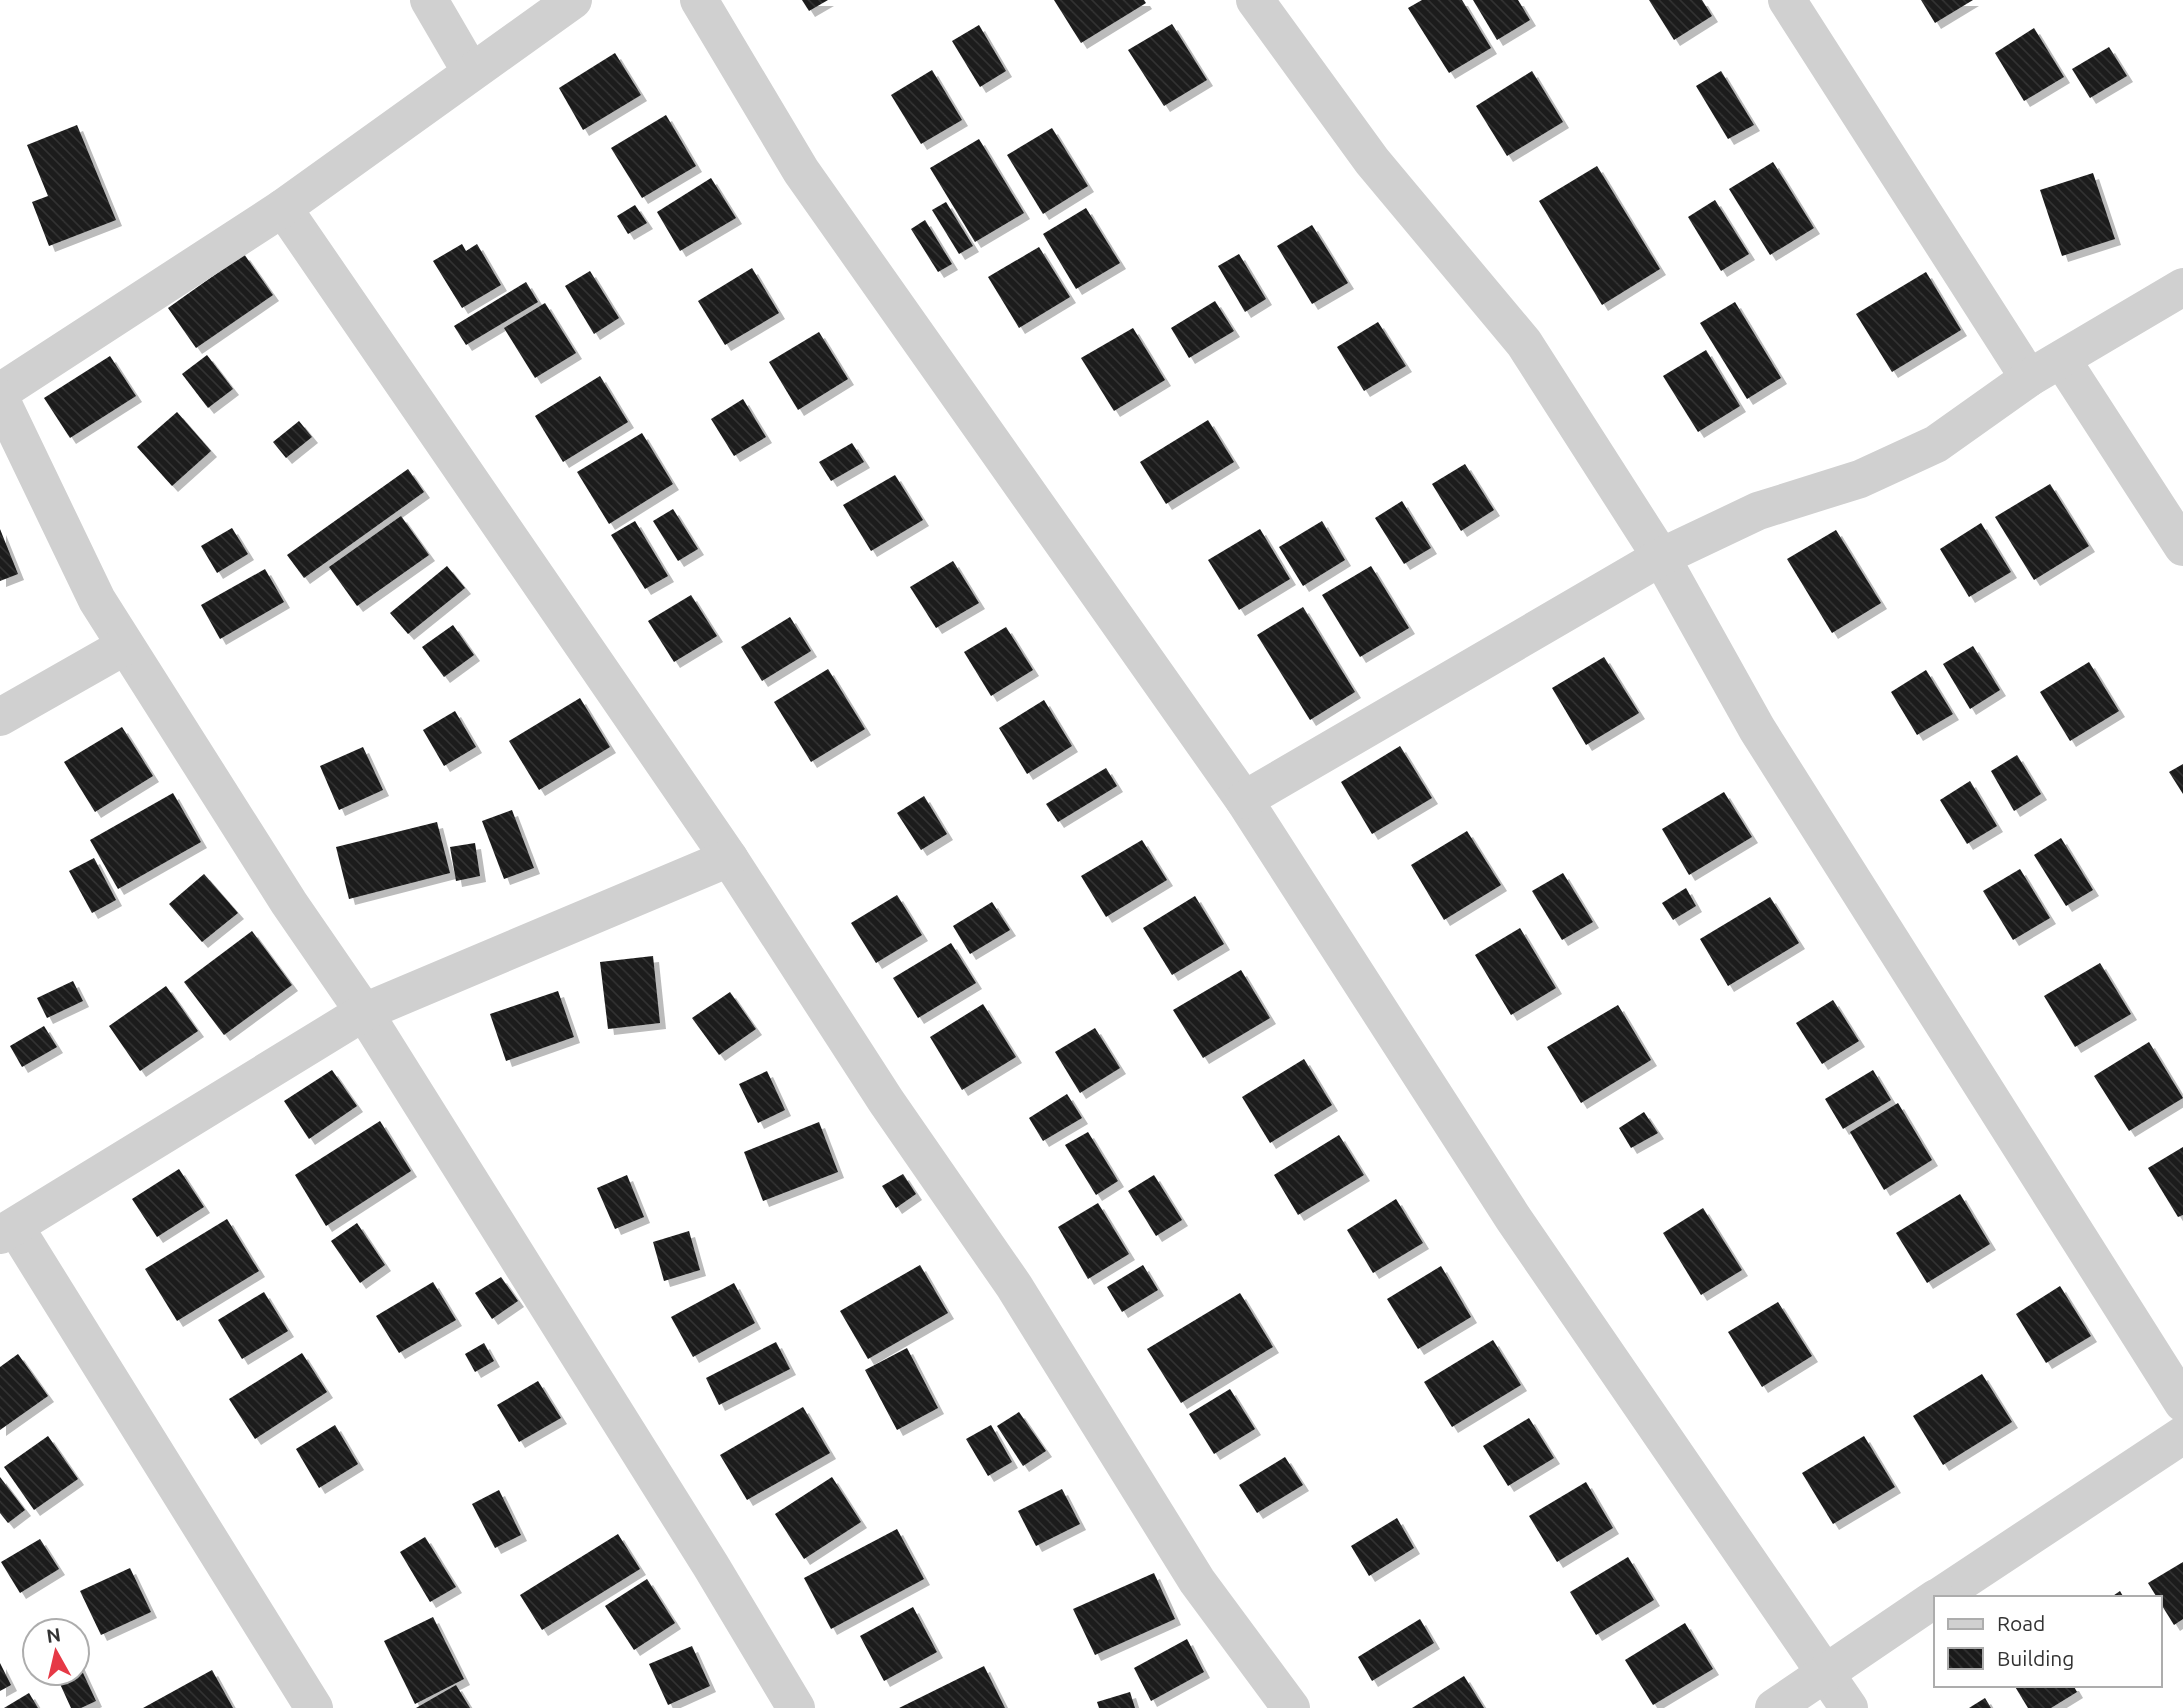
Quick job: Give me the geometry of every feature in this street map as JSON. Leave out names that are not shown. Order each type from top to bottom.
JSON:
[{"type":"street","points":[[429,0],[471,72]]},
{"type":"street","points":[[0,392],[283,208],[573,0]]},
{"type":"street","points":[[699,0],[801,171],[1244,800],[1513,1218],[1849,1708]]},
{"type":"street","points":[[1255,0],[1371,161],[1524,343],[1661,557],[1757,729],[2183,1403]]},
{"type":"street","points":[[1787,0],[2029,378]]},
{"type":"street","points":[[283,208],[729,858],[886,1101],[1014,1286],[1197,1581],[1291,1708]]},
{"type":"street","points":[[1244,800],[1661,557],[1758,511],[1860,479],[1936,444],[2029,378],[2183,287]]},
{"type":"street","points":[[2062,360],[2183,547]]},
{"type":"street","points":[[0,398],[97,600],[289,903],[364,1012],[711,1566],[796,1708]]},
{"type":"street","points":[[0,717],[125,646]]},
{"type":"street","points":[[314,1708],[7,1231],[364,1012],[729,858]]},
{"type":"street","points":[[1940,1596],[2183,1435]]},
{"type":"street","points":[[1774,1708],[1934,1600]]},
{"type":"building","points":[[802,0],[828,0],[809,11]]},
{"type":"building","points":[[1054,0],[1144,0],[1146,3],[1081,43]]},
{"type":"building","points":[[1422,0],[1462,0],[1491,48],[1449,73],[1408,8]]},
{"type":"building","points":[[1473,0],[1518,0],[1530,20],[1497,40]]},
{"type":"building","points":[[1649,0],[1702,0],[1712,16],[1674,40]]},
{"type":"building","points":[[1921,0],[1973,0],[1935,23]]},
{"type":"building","points":[[1172,24],[1207,80],[1164,106],[1128,50]]},
{"type":"building","points":[[979,25],[1006,71],[980,87],[952,41]]},
{"type":"building","points":[[2034,28],[2064,77],[2024,101],[1995,53]]},
{"type":"building","points":[[2109,47],[2127,76],[2090,98],[2072,69]]},
{"type":"building","points":[[615,53],[641,95],[583,130],[559,88]]},
{"type":"building","points":[[932,70],[962,120],[921,144],[891,95]]},
{"type":"building","points":[[1532,71],[1563,122],[1507,156],[1476,106]]},
{"type":"building","points":[[1721,71],[1754,125],[1728,139],[1696,86]]},
{"type":"building","points":[[666,115],[696,166],[642,198],[611,148]]},
{"type":"building","points":[[77,125],[116,220],[49,246],[32,202],[48,196],[27,145]]},
{"type":"building","points":[[1052,128],[1088,186],[1043,214],[1007,155]]},
{"type":"building","points":[[979,139],[1024,213],[975,242],[930,168]]},
{"type":"building","points":[[1773,162],[1814,228],[1770,255],[1729,189]]},
{"type":"building","points":[[1597,166],[1660,269],[1602,305],[1539,201]]},
{"type":"building","points":[[2093,173],[2115,239],[2062,256],[2040,190]]},
{"type":"building","points":[[711,178],[736,218],[680,251],[657,212]]},
{"type":"building","points":[[1715,200],[1749,254],[1721,271],[1688,217]]},
{"type":"building","points":[[946,202],[973,246],[959,254],[932,210]]},
{"type":"building","points":[[635,205],[647,223],[628,234],[617,216]]},
{"type":"building","points":[[1086,208],[1120,263],[1076,289],[1043,234]]},
{"type":"building","points":[[925,220],[952,264],[938,272],[911,229]]},
{"type":"building","points":[[1312,225],[1348,283],[1312,304],[1277,246]]},
{"type":"building","points":[[462,244],[466,251],[477,244],[501,285],[462,308],[433,261]]},
{"type":"building","points":[[1039,247],[1070,297],[1019,328],[988,277]]},
{"type":"building","points":[[244,254],[273,295],[196,348],[168,308]]},
{"type":"building","points":[[1239,254],[1266,299],[1245,312],[1218,266]]},
{"type":"building","points":[[752,268],[779,313],[725,345],[698,301]]},
{"type":"building","points":[[590,271],[619,318],[594,334],[565,286]]},
{"type":"building","points":[[1926,272],[1961,330],[1892,372],[1856,314]]},
{"type":"building","points":[[526,282],[538,302],[466,345],[454,326]]},
{"type":"building","points":[[1215,301],[1234,331],[1189,358],[1171,328]]},
{"type":"building","points":[[1735,302],[1781,378],[1747,399],[1700,323]]},
{"type":"building","points":[[545,303],[576,353],[535,378],[504,328]]},
{"type":"building","points":[[1378,322],[1406,366],[1364,391],[1337,347]]},
{"type":"building","points":[[1133,328],[1165,380],[1114,411],[1081,358]]},
{"type":"building","points":[[819,332],[848,379],[798,410],[769,362]]},
{"type":"building","points":[[1706,350],[1740,406],[1698,432],[1663,376]]},
{"type":"building","points":[[207,355],[233,389],[208,408],[182,374]]},
{"type":"building","points":[[110,356],[136,396],[70,438],[44,398]]},
{"type":"building","points":[[600,376],[628,422],[563,462],[535,416]]},
{"type":"building","points":[[743,399],[766,437],[734,456],[711,419]]},
{"type":"building","points":[[177,412],[211,451],[172,486],[137,447]]},
{"type":"building","points":[[1208,420],[1234,462],[1166,504],[1140,462]]},
{"type":"building","points":[[299,421],[312,437],[286,458],[273,442]]},
{"type":"building","points":[[642,433],[673,484],[609,524],[577,472]]},
{"type":"building","points":[[852,443],[864,462],[831,481],[819,462]]},
{"type":"building","points":[[1465,464],[1494,510],[1461,531],[1432,484]]},
{"type":"building","points":[[408,469],[424,492],[304,578],[287,555]]},
{"type":"building","points":[[895,475],[923,520],[871,551],[843,505]]},
{"type":"building","points":[[2050,484],[2089,546],[2034,580],[1995,517]]},
{"type":"building","points":[[1402,501],[1431,548],[1404,564],[1375,518]]},
{"type":"building","points":[[673,509],[698,549],[678,561],[653,521]]},
{"type":"building","points":[[401,516],[429,555],[357,606],[329,567]]},
{"type":"building","points":[[635,521],[668,576],[645,589],[611,535]]},
{"type":"building","points":[[1322,521],[1345,560],[1303,586],[1279,547]]},
{"type":"building","points":[[1981,523],[2011,572],[1969,597],[1940,549]]},
{"type":"building","points":[[232,528],[248,554],[217,573],[201,546]]},
{"type":"building","points":[[0,529],[18,574],[0,581]]},
{"type":"building","points":[[1260,529],[1290,579],[1239,610],[1208,560]]},
{"type":"building","points":[[1836,530],[1881,603],[1832,633],[1787,559]]},
{"type":"building","points":[[953,561],[979,603],[936,628],[910,587]]},
{"type":"building","points":[[447,566],[465,588],[408,634],[390,613]]},
{"type":"building","points":[[1371,566],[1409,628],[1360,657],[1322,595]]},
{"type":"building","points":[[265,569],[284,602],[220,639],[201,605]]},
{"type":"building","points":[[691,595],[717,636],[674,662],[648,621]]},
{"type":"building","points":[[1303,607],[1355,692],[1310,720],[1257,635]]},
{"type":"building","points":[[790,617],[811,651],[762,681],[741,647]]},
{"type":"building","points":[[453,625],[474,655],[444,677],[422,647]]},
{"type":"building","points":[[1006,627],[1033,670],[991,696],[964,652]]},
{"type":"building","points":[[1973,646],[2000,690],[1970,709],[1943,664]]},
{"type":"building","points":[[1604,657],[1639,713],[1586,745],[1552,688]]},
{"type":"building","points":[[2089,662],[2119,711],[2070,741],[2040,692]]},
{"type":"building","points":[[828,669],[865,729],[811,762],[774,702]]},
{"type":"building","points":[[1926,670],[1953,714],[1917,735],[1891,692]]},
{"type":"building","points":[[580,698],[610,747],[539,790],[509,741]]},
{"type":"building","points":[[1044,700],[1072,746],[1027,774],[999,728]]},
{"type":"building","points":[[455,711],[476,747],[444,766],[423,730]]},
{"type":"building","points":[[122,727],[153,776],[95,812],[64,762]]},
{"type":"building","points":[[1400,746],[1432,798],[1372,834],[1341,782]]},
{"type":"building","points":[[363,747],[383,790],[339,810],[320,766]]},
{"type":"building","points":[[2017,755],[2041,794],[2014,811],[1991,771]]},
{"type":"building","points":[[2183,764],[2183,794],[2169,772]]},
{"type":"building","points":[[1106,768],[1117,786],[1058,822],[1046,804]]},
{"type":"building","points":[[1970,781],[1997,826],[1967,844],[1940,800]]},
{"type":"building","points":[[1724,792],[1752,837],[1689,875],[1662,829]]},
{"type":"building","points":[[173,793],[201,842],[118,889],[90,840]]},
{"type":"building","points":[[924,796],[947,834],[921,850],[897,813]]},
{"type":"building","points":[[512,810],[534,868],[504,879],[482,821]]},
{"type":"building","points":[[437,822],[450,873],[349,899],[336,847]]},
{"type":"building","points":[[1467,831],[1501,885],[1444,920],[1411,865]]},
{"type":"building","points":[[2061,838],[2093,890],[2066,906],[2034,855]]},
{"type":"building","points":[[1142,840],[1167,880],[1106,917],[1081,876]]},
{"type":"building","points":[[475,843],[480,876],[456,881],[450,847]]},
{"type":"building","points":[[94,858],[116,900],[92,913],[69,871]]},
{"type":"building","points":[[2020,869],[2050,918],[2013,940],[1983,891]]},
{"type":"building","points":[[1563,873],[1593,922],[1562,940],[1532,891]]},
{"type":"building","points":[[204,874],[238,913],[202,942],[169,904]]},
{"type":"building","points":[[1686,888],[1696,906],[1673,920],[1662,903]]},
{"type":"building","points":[[897,895],[922,935],[876,963],[851,923]]},
{"type":"building","points":[[1195,896],[1224,944],[1172,975],[1143,928]]},
{"type":"building","points":[[1770,897],[1799,943],[1728,986],[1700,939]]},
{"type":"building","points":[[992,902],[1010,930],[970,954],[953,926]]},
{"type":"building","points":[[1520,928],[1556,988],[1511,1015],[1475,955]]},
{"type":"building","points":[[252,931],[292,985],[224,1035],[184,982]]},
{"type":"building","points":[[951,943],[976,983],[918,1018],[893,978]]},
{"type":"building","points":[[653,956],[660,1023],[608,1029],[600,962]]},
{"type":"building","points":[[2100,963],[2131,1014],[2075,1047],[2044,996]]},
{"type":"building","points":[[1241,970],[1270,1018],[1203,1058],[1173,1010]]},
{"type":"building","points":[[73,981],[83,1001],[47,1018],[37,998]]},
{"type":"building","points":[[166,986],[198,1031],[140,1071],[109,1026]]},
{"type":"building","points":[[558,991],[574,1037],[506,1061],[490,1014]]},
{"type":"building","points":[[730,992],[756,1029],[719,1055],[692,1018]]},
{"type":"building","points":[[1833,1000],[1859,1041],[1822,1064],[1796,1023]]},
{"type":"building","points":[[983,1004],[1016,1057],[962,1090],[930,1037]]},
{"type":"building","points":[[1618,1005],[1651,1060],[1581,1103],[1547,1047]]},
{"type":"building","points":[[44,1026],[57,1047],[22,1067],[10,1046]]},
{"type":"building","points":[[1095,1028],[1120,1068],[1080,1093],[1055,1052]]},
{"type":"building","points":[[2149,1042],[2183,1098],[2129,1131],[2094,1076]]},
{"type":"building","points":[[1304,1059],[1332,1105],[1270,1143],[1242,1097]]},
{"type":"building","points":[[332,1070],[357,1106],[309,1139],[284,1101]]},
{"type":"building","points":[[1873,1070],[1891,1100],[1843,1129],[1825,1099]]},
{"type":"building","points":[[767,1071],[785,1110],[758,1123],[739,1084]]},
{"type":"building","points":[[1067,1094],[1082,1118],[1043,1141],[1029,1118]]},
{"type":"building","points":[[1898,1103],[1932,1160],[1884,1190],[1850,1132]]},
{"type":"building","points":[[1644,1112],[1658,1133],[1631,1148],[1619,1128]]},
{"type":"building","points":[[380,1121],[411,1171],[326,1226],[295,1175]]},
{"type":"building","points":[[819,1122],[838,1172],[763,1201],[744,1152]]},
{"type":"building","points":[[1088,1132],[1118,1181],[1096,1195],[1065,1145]]},
{"type":"building","points":[[1339,1135],[1364,1175],[1298,1215],[1274,1175]]},
{"type":"building","points":[[2183,1147],[2183,1215],[2178,1217],[2148,1168]]},
{"type":"building","points":[[179,1169],[204,1207],[157,1237],[132,1199]]},
{"type":"building","points":[[903,1174],[916,1194],[896,1208],[882,1186]]},
{"type":"building","points":[[627,1175],[644,1217],[615,1229],[597,1188]]},
{"type":"building","points":[[1154,1175],[1182,1220],[1156,1236],[1128,1191]]},
{"type":"building","points":[[1960,1194],[1990,1244],[1927,1283],[1896,1233]]},
{"type":"building","points":[[1396,1199],[1423,1243],[1373,1273],[1347,1230]]},
{"type":"building","points":[[1098,1203],[1129,1254],[1088,1279],[1058,1227]]},
{"type":"building","points":[[1703,1208],[1742,1270],[1701,1295],[1663,1233]]},
{"type":"building","points":[[227,1219],[259,1271],[177,1321],[145,1269]]},
{"type":"building","points":[[357,1223],[385,1265],[360,1283],[331,1241]]},
{"type":"building","points":[[689,1231],[700,1270],[664,1281],[653,1242]]},
{"type":"building","points":[[920,1265],[948,1313],[868,1359],[840,1311]]},
{"type":"building","points":[[1143,1265],[1158,1290],[1122,1312],[1107,1287]]},
{"type":"building","points":[[1441,1266],[1471,1317],[1418,1349],[1387,1299]]},
{"type":"building","points":[[501,1277],[518,1301],[492,1319],[475,1293]]},
{"type":"building","points":[[433,1282],[456,1320],[399,1353],[376,1316]]},
{"type":"building","points":[[734,1283],[755,1323],[693,1357],[671,1317]]},
{"type":"building","points":[[2060,1286],[2091,1336],[2046,1363],[2016,1314]]},
{"type":"building","points":[[264,1292],[288,1331],[242,1359],[218,1320]]},
{"type":"building","points":[[1240,1293],[1273,1347],[1181,1403],[1147,1349]]},
{"type":"building","points":[[1778,1302],[1812,1356],[1762,1387],[1728,1332]]},
{"type":"building","points":[[1493,1340],[1521,1385],[1452,1427],[1424,1382]]},
{"type":"building","points":[[776,1342],[790,1369],[719,1405],[706,1378]]},
{"type":"building","points":[[484,1343],[494,1361],[475,1372],[465,1354]]},
{"type":"building","points":[[907,1348],[938,1408],[897,1430],[865,1370]]},
{"type":"building","points":[[302,1353],[327,1392],[255,1439],[229,1399]]},
{"type":"building","points":[[18,1354],[48,1396],[0,1430],[0,1367]]},
{"type":"building","points":[[1982,1374],[2012,1422],[1943,1465],[1913,1416]]},
{"type":"building","points":[[538,1381],[561,1418],[519,1442],[497,1405]]},
{"type":"building","points":[[1230,1389],[1255,1429],[1214,1454],[1189,1414]]},
{"type":"building","points":[[803,1407],[830,1453],[747,1500],[720,1455]]},
{"type":"building","points":[[1019,1412],[1046,1451],[1023,1466],[997,1426]]},
{"type":"building","points":[[1529,1418],[1554,1458],[1508,1486],[1483,1446]]},
{"type":"building","points":[[335,1425],[358,1464],[319,1488],[296,1449]]},
{"type":"building","points":[[991,1425],[1012,1462],[988,1476],[966,1439]]},
{"type":"building","points":[[48,1436],[78,1479],[34,1510],[4,1467]]},
{"type":"building","points":[[1864,1436],[1895,1487],[1833,1524],[1802,1473]]},
{"type":"building","points":[[1285,1457],[1303,1485],[1257,1513],[1239,1485]]},
{"type":"building","points":[[0,1477],[25,1510],[8,1523],[0,1513]]},
{"type":"building","points":[[832,1477],[861,1522],[804,1559],[775,1514]]},
{"type":"building","points":[[1586,1482],[1613,1528],[1557,1562],[1529,1516]]},
{"type":"building","points":[[1062,1489],[1080,1524],[1036,1546],[1018,1511]]},
{"type":"building","points":[[499,1490],[521,1535],[495,1548],[472,1504]]},
{"type":"building","points":[[1397,1518],[1414,1548],[1369,1576],[1351,1546]]},
{"type":"building","points":[[897,1529],[924,1579],[831,1629],[804,1578]]},
{"type":"building","points":[[618,1534],[640,1569],[542,1630],[520,1595]]},
{"type":"building","points":[[425,1537],[456,1587],[430,1602],[400,1552]]},
{"type":"building","points":[[40,1539],[59,1569],[20,1593],[1,1562]]},
{"type":"building","points":[[1628,1557],[1654,1600],[1596,1635],[1570,1592]]},
{"type":"building","points":[[2183,1562],[2183,1619],[2174,1625],[2162,1606],[2162,1596],[2156,1596],[2148,1583]]},
{"type":"building","points":[[130,1568],[151,1612],[101,1635],[80,1591]]},
{"type":"building","points":[[1154,1573],[1175,1619],[1095,1655],[1073,1609]]},
{"type":"building","points":[[647,1579],[675,1623],[634,1650],[605,1606]]},
{"type":"building","points":[[913,1607],[937,1652],[884,1681],[860,1636]]},
{"type":"building","points":[[433,1617],[464,1679],[415,1704],[384,1641]]},
{"type":"building","points":[[1420,1619],[1434,1643],[1372,1681],[1358,1657]]},
{"type":"building","points":[[1685,1623],[1713,1669],[1653,1705],[1625,1660]]},
{"type":"building","points":[[1187,1639],[1204,1672],[1151,1701],[1134,1668]]},
{"type":"building","points":[[692,1646],[710,1686],[668,1705],[649,1664]]},
{"type":"building","points":[[0,1663],[11,1685],[0,1691]]},
{"type":"building","points":[[984,1666],[1005,1708],[899,1708]]},
{"type":"building","points":[[212,1670],[233,1708],[143,1708]]},
{"type":"building","points":[[1464,1676],[1484,1708],[1412,1708]]},
{"type":"building","points":[[456,1685],[470,1708],[416,1708]]},
{"type":"building","points":[[61,1687],[90,1687],[96,1701],[81,1708],[71,1708]]},
{"type":"building","points":[[2015,1687],[2074,1687],[2077,1692],[2051,1708],[2028,1708]]},
{"type":"building","points":[[1130,1692],[1135,1708],[1099,1708],[1097,1702]]},
{"type":"building","points":[[29,1693],[38,1708],[4,1708]]},
{"type":"building","points":[[1985,1698],[1991,1708],[1969,1708]]}]
